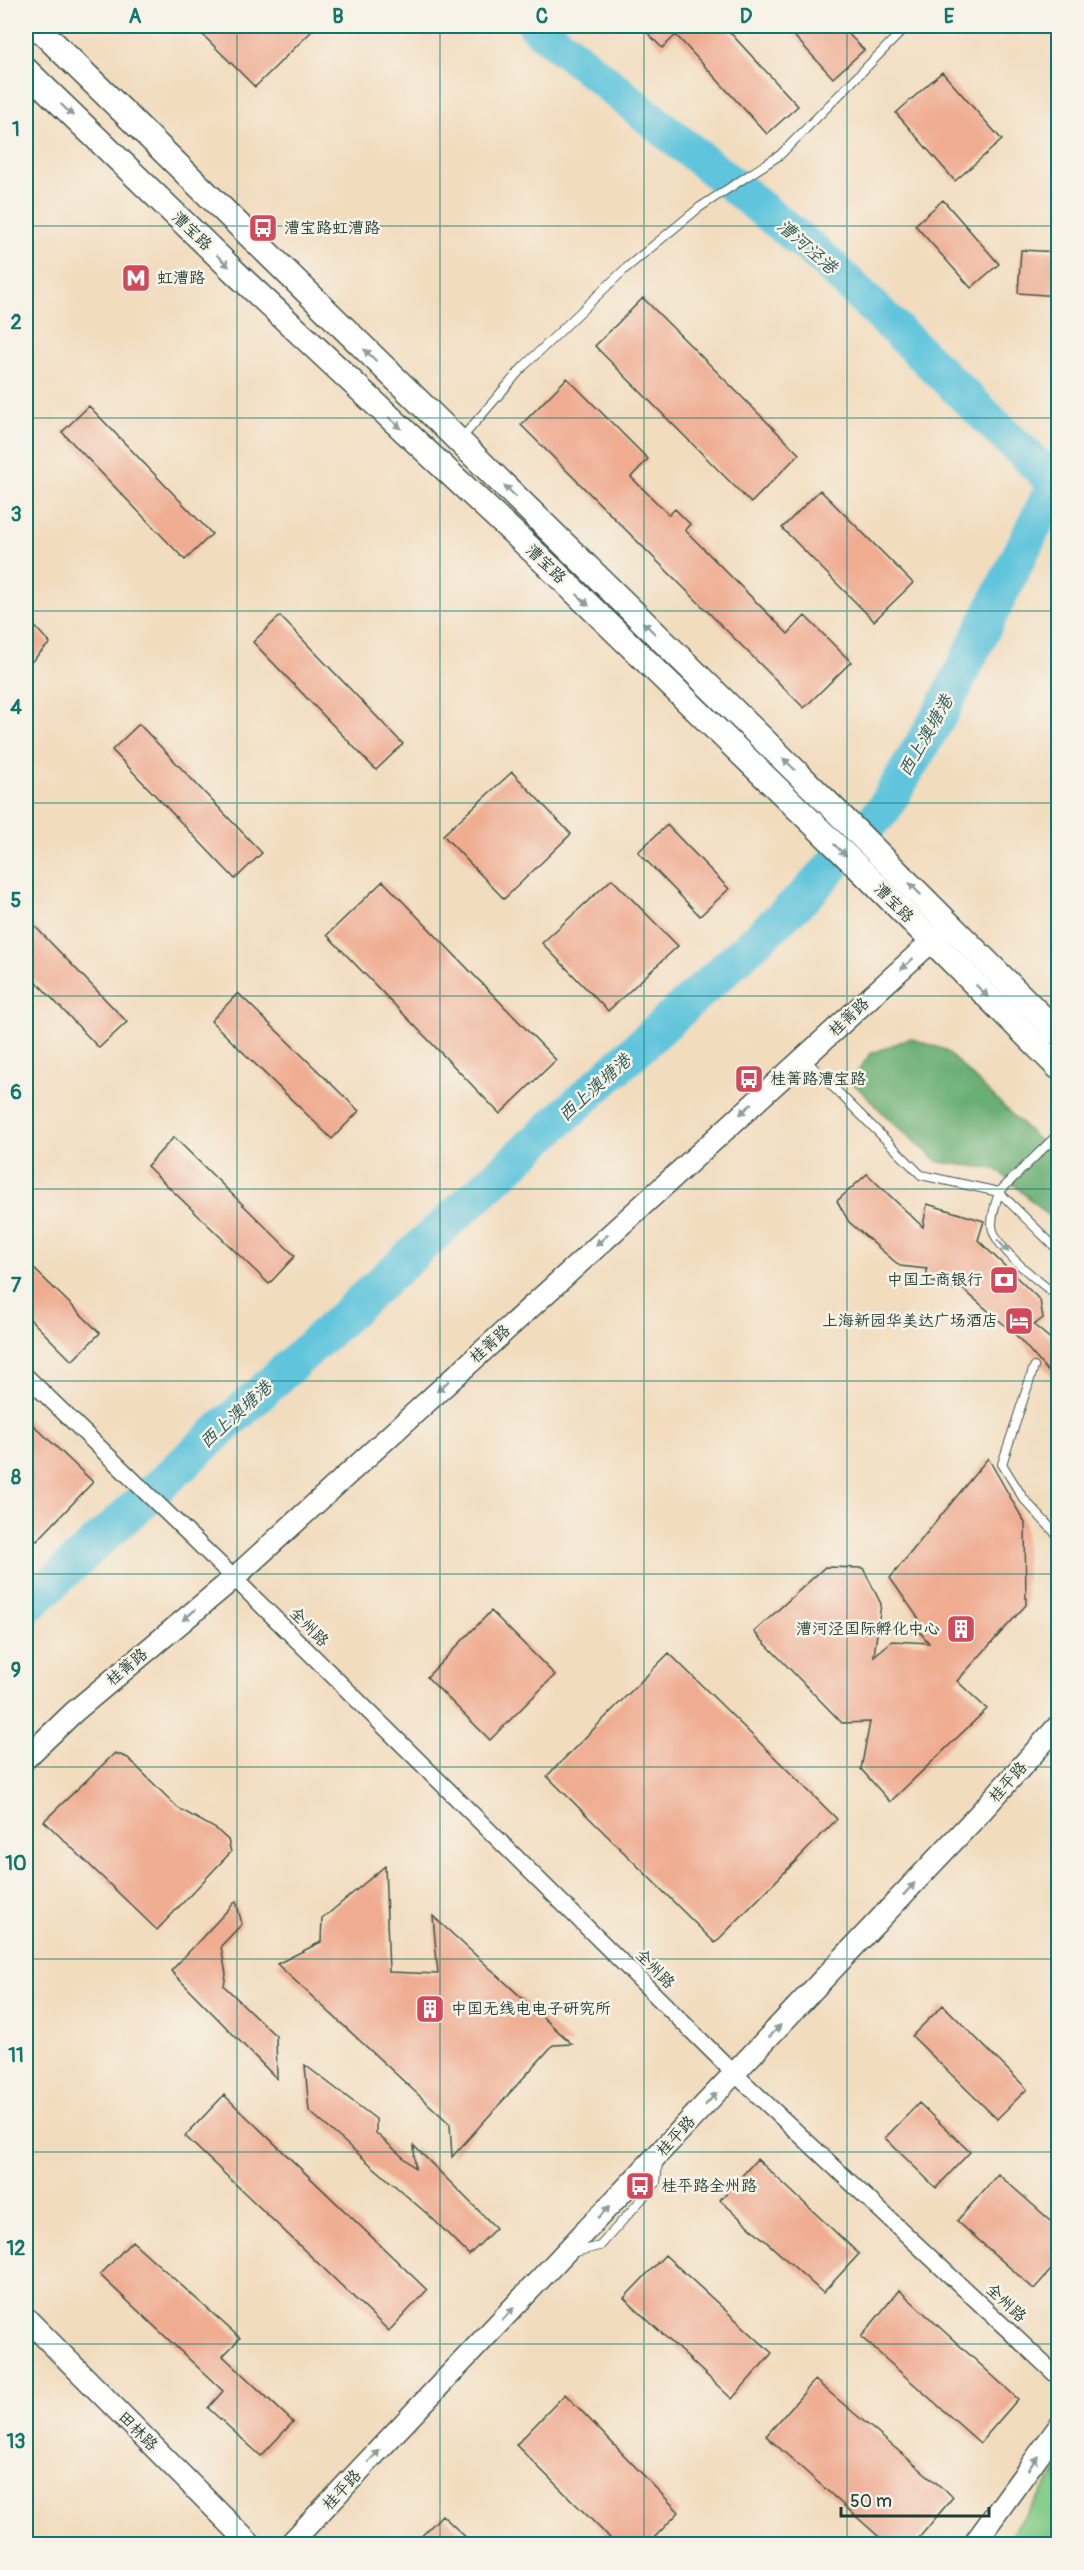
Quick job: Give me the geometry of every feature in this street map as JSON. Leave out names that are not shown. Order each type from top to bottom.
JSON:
[{"type":"main road","name":"漕宝路","points":[[36,26],[880,854],[1059,1033]]},
{"type":"main road","name":"漕宝路","points":[[26,69],[241,278],[534,552],[866,875],[1059,1067]]},
{"type":"street","name":"桂箐路","points":[[26,1758],[74,1712],[234,1578],[950,924]]},
{"type":"street","name":"全州路","points":[[26,1376],[234,1578],[735,2074],[1059,2377]]},
{"type":"street","name":"桂平路","points":[[290,2544],[735,2074],[1059,1726]]},
{"type":"street","name":"田林路","points":[[26,2318],[250,2544]]},
{"type":"street","points":[[974,2544],[1059,2428]]},
{"type":"lane","points":[[459,441],[524,367],[625,269],[700,207],[780,155],[907,26]]},
{"type":"lane","points":[[804,1058],[921,1175],[999,1192],[1059,1250]]},
{"type":"lane","points":[[1055,1137],[999,1192],[991,1226],[997,1241],[1037,1281],[1058,1295],[1059,1312]]},
{"type":"lane","points":[[1034,1367],[1002,1464],[1023,1498],[1059,1536]]},
{"type":"green space","points":[[910,1038],[945,1050],[1058,1159],[1058,1224],[996,1169],[939,1162],[894,1124],[851,1081],[870,1054]]},
{"type":"green space","points":[[1058,2470],[1058,2544],[1004,2544]]},
{"type":"building","points":[[194,26],[317,26],[255,87]]},
{"type":"building","points":[[641,26],[724,26],[798,106],[767,134],[676,35],[662,48]]},
{"type":"building","points":[[785,26],[841,26],[864,50],[833,78]]},
{"type":"building","points":[[942,72],[1002,140],[955,181],[896,113]]},
{"type":"building","points":[[943,200],[999,264],[971,288],[915,225]]},
{"type":"building","points":[[1021,250],[1059,252],[1059,296],[1018,293]]},
{"type":"building","points":[[643,298],[799,454],[751,503],[595,346]]},
{"type":"building","points":[[567,378],[648,459],[631,477],[669,515],[675,509],[690,524],[685,530],[788,634],[805,616],[851,662],[804,708],[521,425]]},
{"type":"building","points":[[89,406],[212,534],[185,560],[62,432]]},
{"type":"building","points":[[820,490],[913,583],[874,621],[782,528]]},
{"type":"building","points":[[280,616],[403,744],[376,770],[253,642]]},
{"type":"building","points":[[26,617],[50,643],[26,667]]},
{"type":"building","points":[[139,724],[262,853],[235,879],[112,750]]},
{"type":"building","points":[[512,772],[571,834],[504,899],[443,835]]},
{"type":"building","points":[[667,825],[729,889],[700,916],[638,852]]},
{"type":"building","points":[[612,879],[678,946],[608,1011],[542,943]]},
{"type":"building","points":[[383,881],[556,1060],[500,1114],[327,935]]},
{"type":"building","points":[[26,917],[127,1022],[99,1048],[26,971]]},
{"type":"building","points":[[238,993],[359,1111],[332,1139],[211,1021]]},
{"type":"building","points":[[174,1137],[295,1256],[269,1284],[147,1166]]},
{"type":"building","name":"上海新园华美达广场酒店","points":[[867,1174],[923,1227],[927,1204],[984,1221],[978,1240],[1040,1300],[1043,1318],[1034,1325],[1059,1346],[1059,1384],[1016,1335],[957,1284],[954,1289],[927,1280],[927,1269],[900,1266],[849,1222],[837,1201]]},
{"type":"building","points":[[26,1261],[100,1333],[72,1361],[26,1315]]},
{"type":"building","points":[[26,1418],[93,1482],[37,1541],[26,1530]]},
{"type":"building","name":"漕河泾国际孵化中心","points":[[988,1458],[1025,1523],[1026,1605],[957,1681],[987,1709],[890,1802],[861,1769],[870,1722],[842,1723],[754,1632],[825,1567],[863,1568],[881,1604],[874,1656],[892,1641],[929,1643],[913,1624],[919,1619],[890,1578]]},
{"type":"building","points":[[491,1611],[555,1675],[490,1740],[427,1677]]},
{"type":"building","points":[[669,1653],[837,1819],[715,1943],[547,1776]]},
{"type":"building","points":[[115,1753],[128,1758],[178,1808],[216,1829],[228,1840],[231,1852],[157,1930],[44,1821]]},
{"type":"building","name":"中国无线电电子研究所","points":[[385,1866],[389,1972],[438,1974],[433,1916],[572,2044],[553,2045],[452,2157],[450,2124],[277,1964],[321,1942],[322,1919]]},
{"type":"building","points":[[236,1901],[242,1924],[221,1946],[226,1974],[224,1986],[276,2036],[277,2079],[171,1971]]},
{"type":"building","points":[[943,2005],[1027,2089],[997,2119],[912,2036]]},
{"type":"building","points":[[305,2065],[376,2119],[376,2133],[415,2168],[414,2146],[496,2228],[469,2255],[433,2219],[309,2111]]},
{"type":"building","points":[[224,2095],[427,2290],[389,2331],[185,2136]]},
{"type":"building","points":[[919,2103],[970,2152],[936,2188],[885,2138]]},
{"type":"building","points":[[757,2159],[859,2254],[823,2293],[720,2200]]},
{"type":"building","points":[[998,2174],[1059,2228],[1059,2261],[1034,2289],[957,2221]]},
{"type":"building","points":[[132,2241],[240,2338],[223,2356],[293,2422],[261,2456],[208,2408],[223,2391],[100,2275]]},
{"type":"building","points":[[665,2255],[772,2353],[732,2399],[624,2298]]},
{"type":"building","points":[[899,2290],[1018,2399],[980,2443],[861,2337]]},
{"type":"building","points":[[815,2380],[953,2497],[914,2544],[887,2544],[766,2436]]},
{"type":"building","points":[[565,2394],[679,2512],[648,2544],[616,2544],[516,2445]]},
{"type":"building","points":[[442,2515],[473,2544],[414,2544]]},
{"type":"waterway","name":"漕河泾港","points":[[536,26],[819,255],[1055,483]]},
{"type":"waterway","name":"西上澳塘港","points":[[26,1607],[807,894],[883,810],[942,711],[1058,478]]},
{"type":"place","name":"漕宝路虹漕路","points":[[263,228]]},
{"type":"place","name":"虹漕路","points":[[136,278]]},
{"type":"place","name":"桂箐路漕宝路","points":[[749,1079]]},
{"type":"place","name":"中国工商银行","points":[[1004,1280]]},
{"type":"place","name":"上海新园华美达广场酒店","points":[[1019,1321]]},
{"type":"place","name":"漕河泾国际孵化中心","points":[[961,1629]]},
{"type":"place","name":"中国无线电电子研究所","points":[[430,2009]]},
{"type":"place","name":"桂平路全州路","points":[[640,2186]]}]
